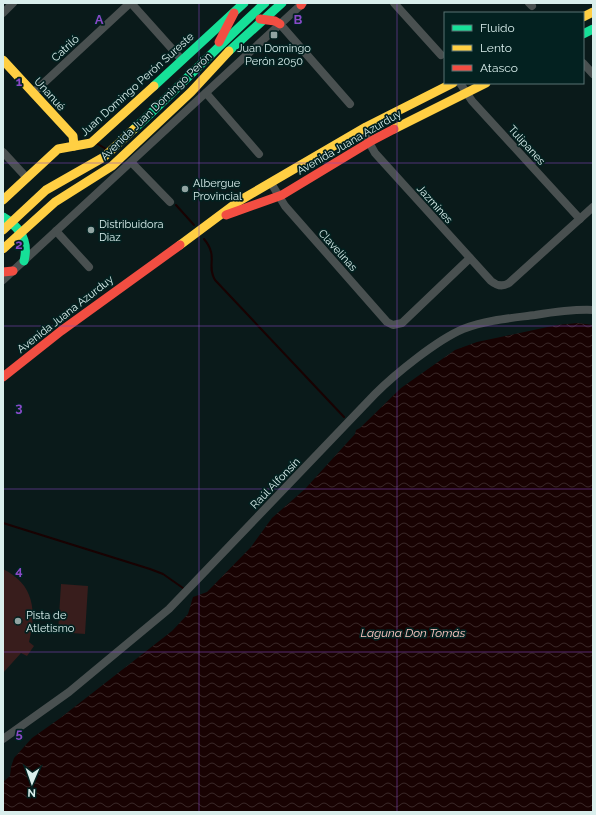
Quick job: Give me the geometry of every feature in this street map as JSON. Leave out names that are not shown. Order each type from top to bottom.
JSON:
[{"type":"street","points":[[3,13],[13,3]]},
{"type":"street","points":[[131,3],[182,60]]},
{"type":"street","name":"Catriló","points":[[33,93],[131,3]]},
{"type":"street","name":"Juan Domingo Perón Sureste","points":[[3,200],[60,148],[90,144],[244,3]]},
{"type":"street","points":[[253,3],[254,14],[263,20],[274,20],[280,24],[350,104]]},
{"type":"street","name":"Avenida Juan Domingo Perón","points":[[3,230],[7,220],[46,190],[104,157],[189,78],[216,49],[265,3]]},
{"type":"street","name":"Avenida Juan Domingo Perón","points":[[3,249],[57,201],[112,166],[282,3]]},
{"type":"street","points":[[394,3],[441,55]]},
{"type":"street","points":[[3,280],[302,4]]},
{"type":"street","points":[[216,49],[234,12]]},
{"type":"street","points":[[584,16],[593,12]]},
{"type":"street","points":[[584,34],[593,29]]},
{"type":"street","name":"Unanué","points":[[3,60],[72,136],[74,146]]},
{"type":"street","points":[[584,64],[593,74]]},
{"type":"street","name":"Avenida Juana Azurduy","points":[[3,378],[122,285],[222,216],[239,201],[362,130],[451,84]]},
{"type":"street","name":"Tulipanes","points":[[461,84],[466,93],[580,219]]},
{"type":"street","name":"Avenida Juana Azurduy","points":[[222,216],[278,196],[368,143],[484,84]]},
{"type":"street","points":[[206,93],[259,154]]},
{"type":"street","name":"Jazmínes","points":[[362,130],[368,143],[377,156],[493,283],[500,286],[510,282],[580,219]]},
{"type":"street","points":[[3,152],[27,178]]},
{"type":"street","points":[[131,162],[170,202]]},
{"type":"street","name":"Clavelinas","points":[[271,183],[287,209],[388,322],[395,326],[402,323],[470,258]]},
{"type":"street","points":[[580,219],[593,207]]},
{"type":"street","points":[[7,220],[22,232],[26,244],[24,261]]},
{"type":"street","points":[[56,231],[89,267]]},
{"type":"street","points":[[3,272],[13,271]]},
{"type":"street","name":"Raúl Alfonsín","points":[[3,739],[69,692],[169,609],[379,390],[406,367],[450,336],[468,328],[510,319],[566,311],[593,310]]},
{"type":"shaded area","name":"Pista de Atletismo","points":[[3,569],[21,582],[31,600],[33,620],[29,642],[34,646],[27,656],[21,653],[3,673]]},
{"type":"shaded area","points":[[61,584],[88,586],[85,634],[58,632]]},
{"type":"water","name":"Laguna Don Tomás","points":[[578,323],[593,325],[593,812],[3,812],[3,782],[10,776],[14,758],[32,738],[59,719],[172,631],[188,614],[193,597],[207,592],[251,547],[272,518],[305,489],[355,434],[356,430],[360,428],[401,388],[455,350],[477,342],[557,325]]},
{"type":"waterway","points":[[96,143],[106,149]]},
{"type":"waterway","points":[[176,205],[194,225]]},
{"type":"waterway","points":[[204,239],[211,251],[212,270],[215,280],[344,417]]},
{"type":"waterway","points":[[3,523],[150,569],[163,574],[183,588]]},
{"type":"traffic: fast","points":[[154,86],[244,3]]},
{"type":"traffic: fast","points":[[134,129],[265,3]]},
{"type":"traffic: fast","points":[[229,51],[282,3]]},
{"type":"traffic: fast","points":[[584,34],[593,29]]},
{"type":"traffic: fast","points":[[3,217],[14,225],[22,235],[25,247],[24,261]]},
{"type":"traffic: slow","points":[[584,16],[593,12]]},
{"type":"traffic: slow","points":[[3,249],[55,202],[112,166],[191,92],[229,51]]},
{"type":"traffic: slow","points":[[3,60],[73,136],[74,146]]},
{"type":"traffic: slow","points":[[180,245],[239,201],[366,127],[451,84]]},
{"type":"traffic: slow","points":[[394,129],[484,84]]},
{"type":"traffic: slow","points":[[3,200],[58,149],[91,143],[154,86]]},
{"type":"traffic: slow","points":[[3,230],[46,190],[104,157],[134,129]]},
{"type":"traffic: jam","points":[[219,42],[234,13]]},
{"type":"traffic: jam","points":[[260,19],[275,21],[280,24]]},
{"type":"traffic: jam","points":[[226,215],[282,195],[394,129]]},
{"type":"traffic: jam","points":[[3,377],[61,331],[180,245]]},
{"type":"traffic: jam","points":[[3,272],[13,271]]},
{"type":"place","name":"Juan Domingo Perón 2050","points":[[274,35]]},
{"type":"place","name":"Albergue Provincial","points":[[185,189]]},
{"type":"place","name":"Distribuidora Diaz","points":[[91,230]]},
{"type":"place","name":"Pista de Atletismo","points":[[18,621]]}]
